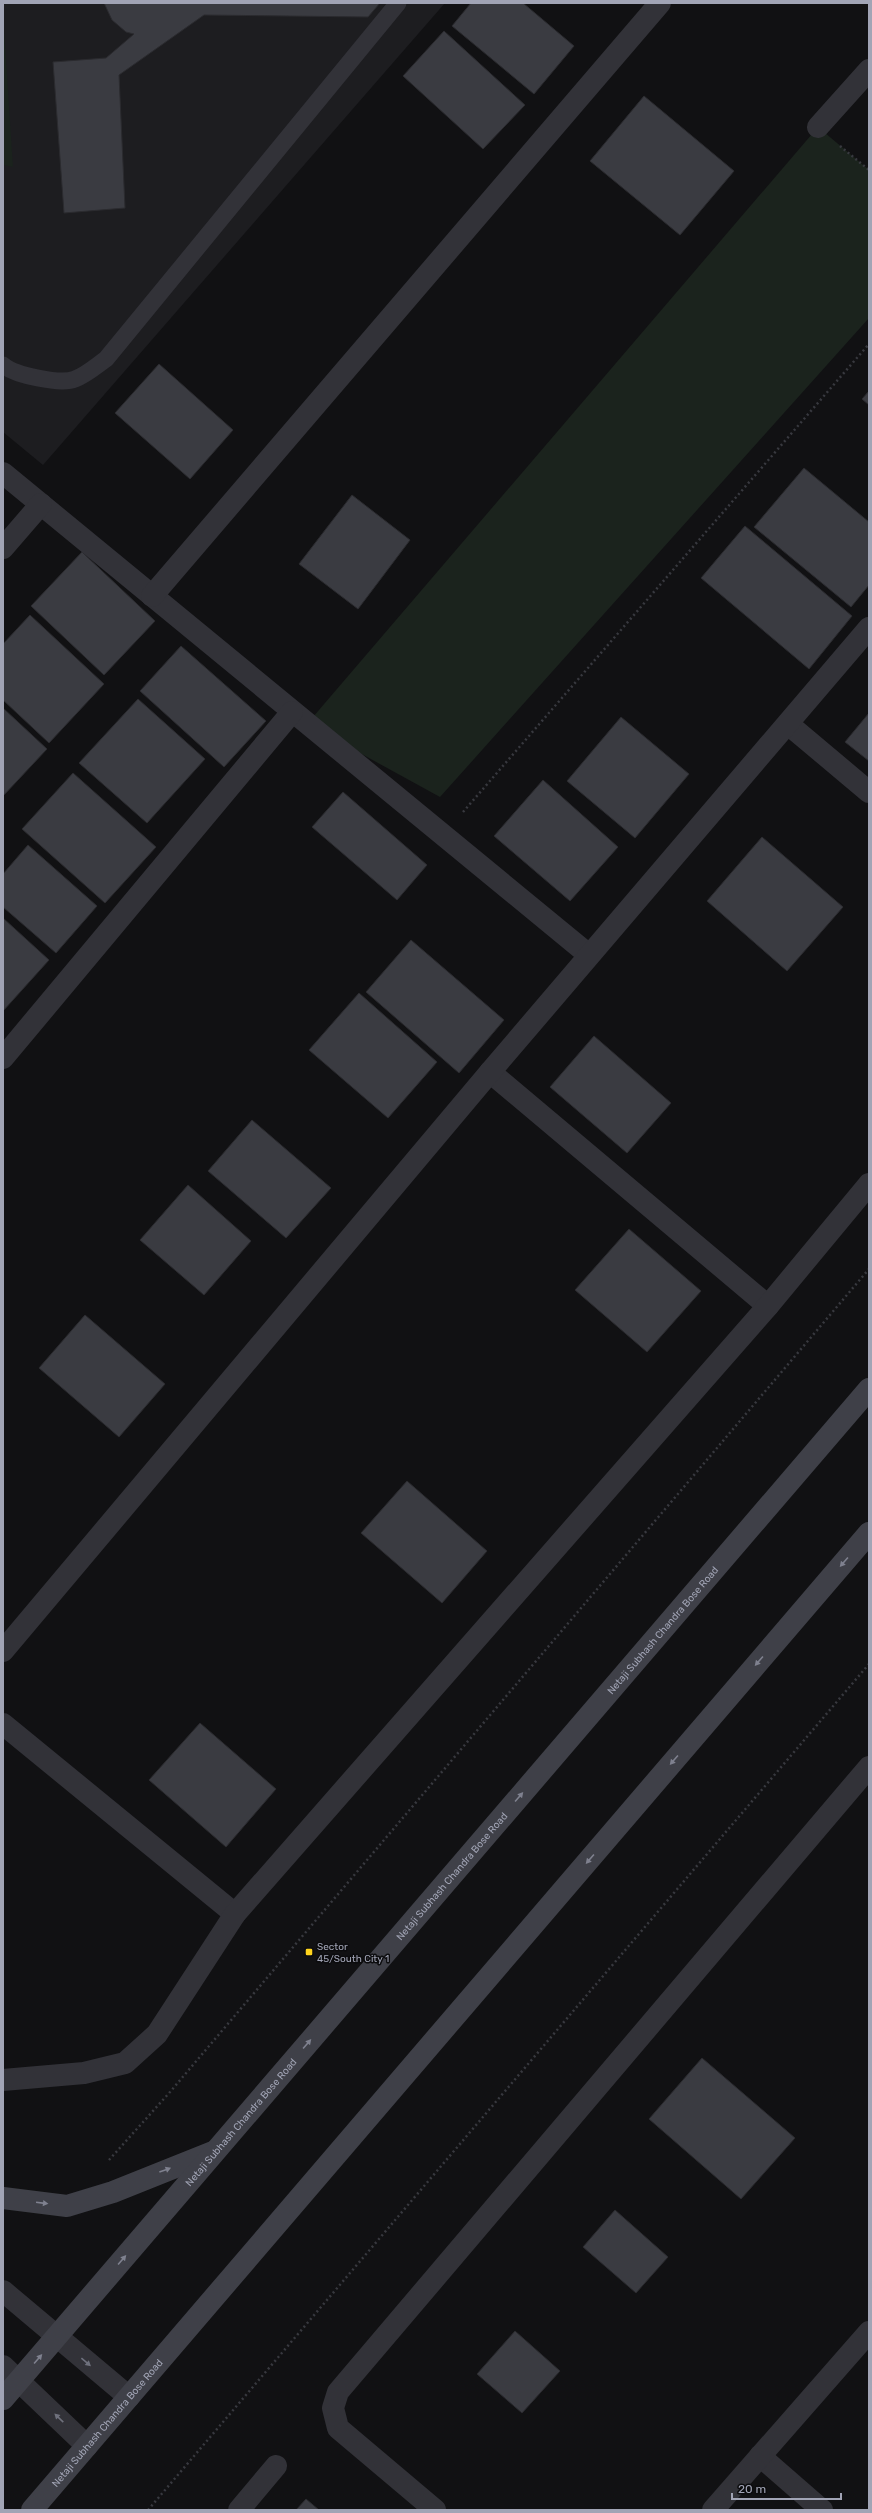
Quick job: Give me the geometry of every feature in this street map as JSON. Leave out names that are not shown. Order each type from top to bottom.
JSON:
[{"type":"main road","name":"Netaji Subhash Chandra Bose Road","points":[[3,2399],[869,1389]]},
{"type":"main road","name":"Netaji Subhash Chandra Bose Road","points":[[32,2510],[869,1533]]},
{"type":"main road","points":[[3,2198],[67,2206],[113,2192],[215,2152]]},
{"type":"street","points":[[152,596],[660,3]]},
{"type":"street","points":[[818,127],[869,70]]},
{"type":"street","points":[[3,473],[589,956]]},
{"type":"street","points":[[3,548],[41,504]]},
{"type":"street","points":[[3,1651],[490,1072],[869,628]]},
{"type":"street","points":[[3,1058],[292,712]]},
{"type":"street","points":[[788,724],[869,792]]},
{"type":"street","points":[[490,1072],[768,1306]]},
{"type":"street","points":[[3,2080],[84,2073],[125,2063],[157,2034],[235,1914],[768,1306],[869,1184]]},
{"type":"street","points":[[3,1724],[235,1914]]},
{"type":"street","points":[[434,2510],[338,2428],[333,2408],[338,2392],[869,1767]]},
{"type":"street","points":[[3,2291],[129,2397]]},
{"type":"street","points":[[713,2510],[869,2332]]},
{"type":"street","points":[[3,2366],[20,2380],[87,2446]]},
{"type":"street","points":[[760,2456],[822,2510]]},
{"type":"street","points":[[239,2510],[276,2466]]},
{"type":"lane","points":[[3,365],[10,371],[50,380],[74,380],[106,359],[398,3]]},
{"type":"path","points":[[818,127],[869,170]]},
{"type":"path","points":[[443,835],[869,344]]},
{"type":"path","points":[[108,2161],[170,2092],[869,1269]]},
{"type":"path","points":[[148,2510],[869,1664]]},
{"type":"shaded area","points":[[3,3],[445,3],[43,465],[3,432]]},
{"type":"shaded area","points":[[3,14],[13,167],[3,165]]},
{"type":"shaded area","points":[[818,127],[869,170],[869,318],[440,797],[307,724]]},
{"type":"building","points":[[104,3],[380,3],[368,17],[204,15],[119,75],[125,208],[64,213],[53,62],[106,58],[134,34],[126,32],[112,20]]},
{"type":"building","points":[[471,3],[523,3],[574,46],[534,94],[452,26]]},
{"type":"building","points":[[444,31],[525,105],[483,149],[403,76]]},
{"type":"building","points":[[644,96],[734,171],[680,235],[590,161]]},
{"type":"building","points":[[159,364],[233,430],[190,479],[115,413]]},
{"type":"building","points":[[869,391],[869,405],[862,399]]},
{"type":"building","points":[[804,468],[869,522],[869,585],[851,607],[754,527]]},
{"type":"building","points":[[352,495],[410,540],[358,609],[299,564]]},
{"type":"building","points":[[745,526],[852,616],[809,669],[701,578]]},
{"type":"building","points":[[82,552],[155,621],[104,675],[31,606]]},
{"type":"building","points":[[30,615],[104,684],[49,743],[3,700],[3,644]]},
{"type":"building","points":[[181,646],[266,721],[224,767],[140,691]]},
{"type":"building","points":[[138,699],[205,759],[147,823],[79,763]]},
{"type":"building","points":[[3,708],[47,749],[3,796]]},
{"type":"building","points":[[869,713],[869,761],[845,742]]},
{"type":"building","points":[[621,717],[689,774],[635,838],[567,781]]},
{"type":"building","points":[[73,773],[156,847],[105,903],[22,829]]},
{"type":"building","points":[[543,780],[618,847],[570,901],[494,836]]},
{"type":"building","points":[[343,792],[427,865],[397,900],[312,827]]},
{"type":"building","points":[[762,837],[843,907],[787,971],[707,901]]},
{"type":"building","points":[[28,845],[97,906],[56,953],[3,907],[3,874]]},
{"type":"building","points":[[3,918],[49,960],[3,1011]]},
{"type":"building","points":[[411,940],[504,1020],[459,1073],[366,992]]},
{"type":"building","points":[[359,993],[437,1062],[388,1118],[309,1050]]},
{"type":"building","points":[[594,1036],[671,1103],[627,1153],[550,1087]]},
{"type":"building","points":[[252,1120],[331,1188],[286,1238],[208,1171]]},
{"type":"building","points":[[188,1185],[251,1241],[204,1295],[140,1240]]},
{"type":"building","points":[[629,1229],[701,1291],[647,1352],[575,1290]]},
{"type":"building","points":[[85,1315],[165,1384],[119,1437],[39,1368]]},
{"type":"building","points":[[407,1481],[487,1551],[442,1603],[361,1533]]},
{"type":"building","points":[[200,1723],[276,1789],[226,1847],[149,1780]]},
{"type":"building","points":[[702,2058],[795,2138],[741,2199],[649,2119]]},
{"type":"building","points":[[615,2210],[668,2257],[636,2293],[583,2247]]},
{"type":"building","points":[[515,2331],[560,2371],[522,2413],[477,2374]]},
{"type":"building","points":[[306,2499],[319,2510],[296,2510]]},
{"type":"place","name":"Sector 45/South City 1","points":[[309,1952]]}]
